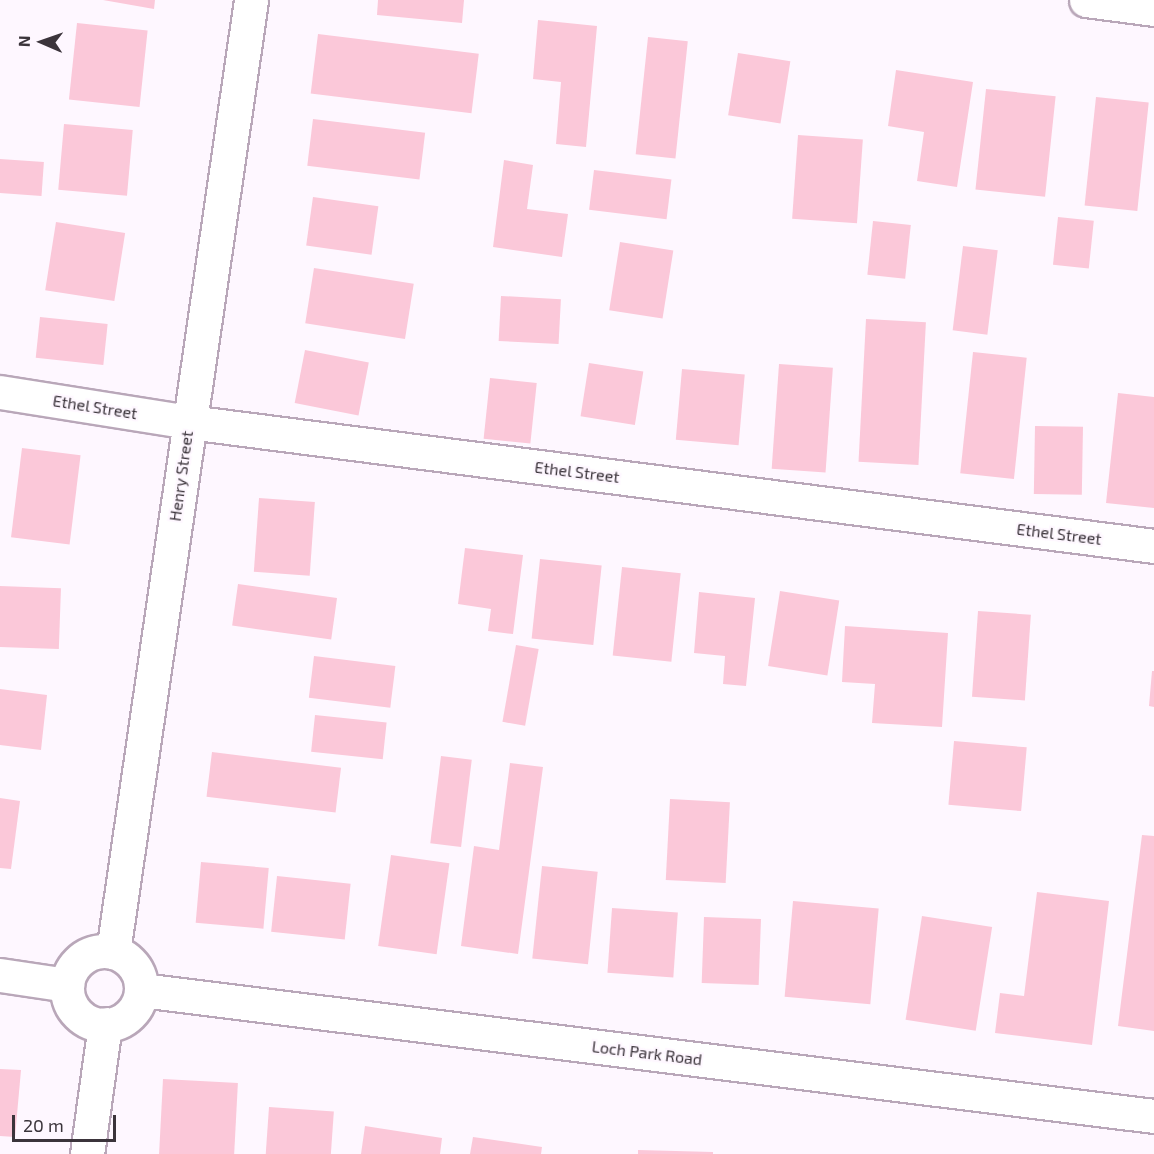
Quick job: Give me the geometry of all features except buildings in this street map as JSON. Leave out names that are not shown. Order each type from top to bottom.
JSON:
[{"type":"street","name":"Henry Street","points":[[113,952],[251,0]]},
{"type":"street","points":[[1086,0],[1134,4]]},
{"type":"street","name":"Ethel Street","points":[[0,392],[189,422],[1154,546]]},
{"type":"street","points":[[113,952],[131,962],[141,990],[131,1013],[105,1024],[81,1017],[67,985],[78,962],[88,954],[113,952]]},
{"type":"street","points":[[0,975],[67,985]]},
{"type":"street","name":"Loch Park Road","points":[[141,990],[1154,1116]]},
{"type":"street","points":[[87,1154],[105,1024]]}]
